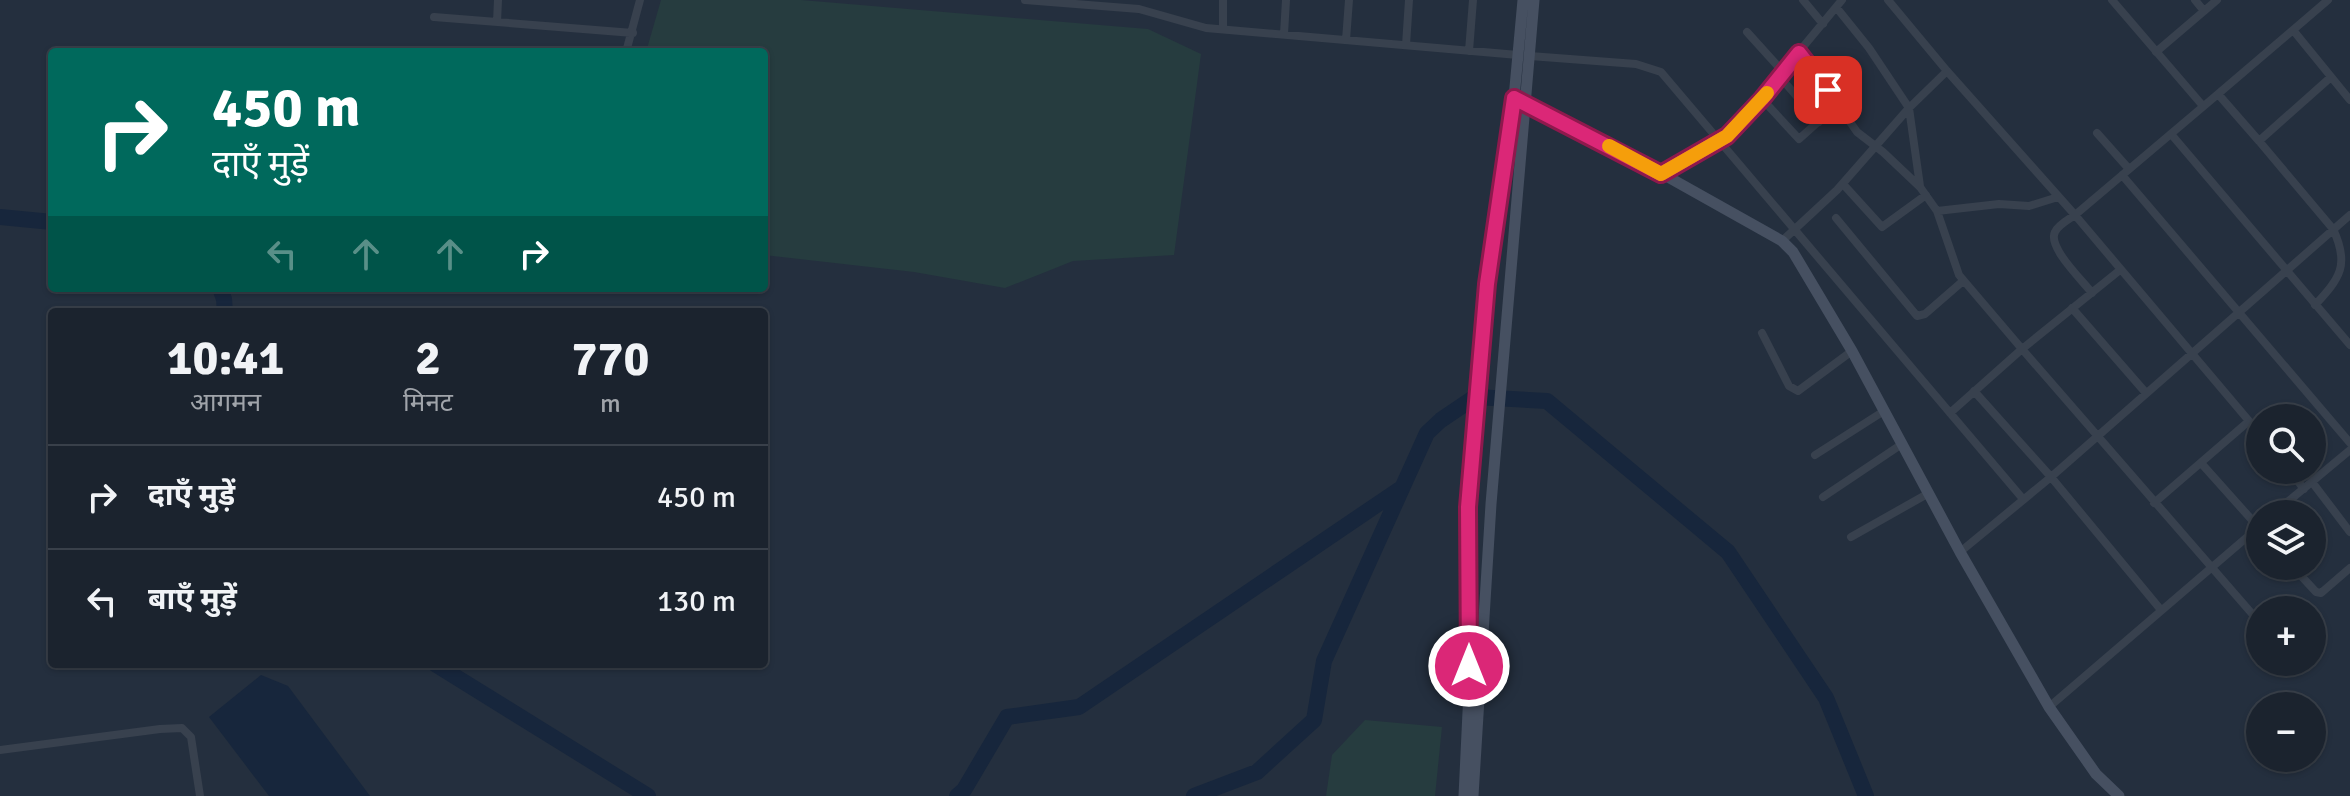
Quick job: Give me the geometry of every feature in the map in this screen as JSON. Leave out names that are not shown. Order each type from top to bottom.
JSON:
[{"type":"main road","points":[[1523,0],[1524,55]]},
{"type":"main road","points":[[1473,796],[1520,101],[1534,0]]},
{"type":"main road","points":[[1520,101],[1782,241],[1801,262],[2049,707],[2096,774],[2119,796]]},
{"type":"main road","points":[[1464,796],[1469,691],[1468,507],[1487,284],[1520,101]]},
{"type":"street","points":[[497,22],[498,0]]},
{"type":"street","points":[[627,48],[640,0]]},
{"type":"street","points":[[1026,0],[1139,9],[1195,26],[1654,68],[1661,72],[2023,499]]},
{"type":"street","points":[[1223,0],[1223,29]]},
{"type":"street","points":[[1284,34],[1286,0]]},
{"type":"street","points":[[1346,40],[1349,0]]},
{"type":"street","points":[[1406,45],[1409,0]]},
{"type":"street","points":[[1469,51],[1473,0]]},
{"type":"street","points":[[1803,0],[1823,24]]},
{"type":"street","points":[[2112,0],[2203,106]]},
{"type":"street","points":[[2195,0],[2204,11]]},
{"type":"street","points":[[2156,52],[2217,0]]},
{"type":"street","points":[[2092,293],[2057,249],[2053,240],[2056,230],[2328,0]]},
{"type":"street","points":[[1892,1],[1947,71],[2075,215],[2246,418]]},
{"type":"street","points":[[1661,174],[1734,130],[1839,3],[1909,108],[1923,191]]},
{"type":"street","points":[[434,17],[633,33]]},
{"type":"street","points":[[2293,30],[2350,100]]},
{"type":"street","points":[[1747,32],[1819,122]]},
{"type":"street","points":[[1799,53],[1857,132],[1923,191],[1937,211],[1963,281],[2246,607]]},
{"type":"street","points":[[1782,241],[1843,184],[1909,108],[1947,71]]},
{"type":"street","points":[[2259,141],[2331,77]]},
{"type":"street","points":[[2218,94],[2333,229],[2341,249],[2339,277],[2315,305]]},
{"type":"street","points":[[1762,99],[1799,139],[1837,105]]},
{"type":"street","points":[[2097,133],[2239,312],[2350,443]]},
{"type":"street","points":[[2171,134],[2350,345]]},
{"type":"street","points":[[1843,184],[1882,227],[1923,191]]},
{"type":"street","points":[[1937,211],[1999,204],[2029,206],[2058,197]]},
{"type":"street","points":[[1960,552],[2051,477],[2350,215]]},
{"type":"street","points":[[1836,218],[1917,316],[1925,314],[1963,281]]},
{"type":"street","points":[[1950,413],[2022,349],[2120,270]]},
{"type":"street","points":[[2072,308],[2146,393]]},
{"type":"street","points":[[1762,333],[1789,386],[1798,391],[1852,351]]},
{"type":"street","points":[[1974,391],[2051,477],[2161,610]]},
{"type":"street","points":[[1815,455],[1884,411]]},
{"type":"street","points":[[2154,503],[2246,424]]},
{"type":"street","points":[[1823,497],[1902,444]]},
{"type":"street","points":[[2326,470],[2350,450]]},
{"type":"street","points":[[2201,463],[2246,512]]},
{"type":"street","points":[[2300,484],[2304,489]]},
{"type":"street","points":[[2290,500],[2310,484]]},
{"type":"street","points":[[2314,484],[2350,532]]},
{"type":"street","points":[[1851,537],[1929,493]]},
{"type":"street","points":[[2049,707],[2246,538]]},
{"type":"street","points":[[2305,580],[2321,593],[2350,568]]},
{"type":"street","points":[[0,750],[182,728],[191,737],[200,796]]},
{"type":"green space","points":[[661,0],[801,0],[1148,29],[1201,54],[1174,255],[1073,261],[1005,288],[914,272],[768,255],[768,48],[647,48]]},
{"type":"green space","points":[[1365,720],[1442,727],[1435,796],[1326,796],[1332,755]]},
{"type":"water","points":[[261,675],[288,686],[370,796],[269,796],[209,717]]},
{"type":"waterway","points":[[0,217],[48,222]]},
{"type":"waterway","points":[[221,292],[225,308]]},
{"type":"waterway","points":[[1194,796],[1257,772],[1314,720],[1324,661],[1427,433],[1475,397],[1547,401],[1728,552],[1826,698],[1866,796]]},
{"type":"waterway","points":[[957,796],[964,790],[1007,717],[1079,707],[1400,489]]},
{"type":"waterway","points":[[441,668],[648,796]]},
{"type":"slow traffic","points":[[1609,146],[1661,174],[1727,136],[1767,93]]},
{"type":"route","points":[[1469,666],[1468,507],[1487,284],[1514,98],[1661,174],[1734,130],[1799,53],[1828,90]]}]
